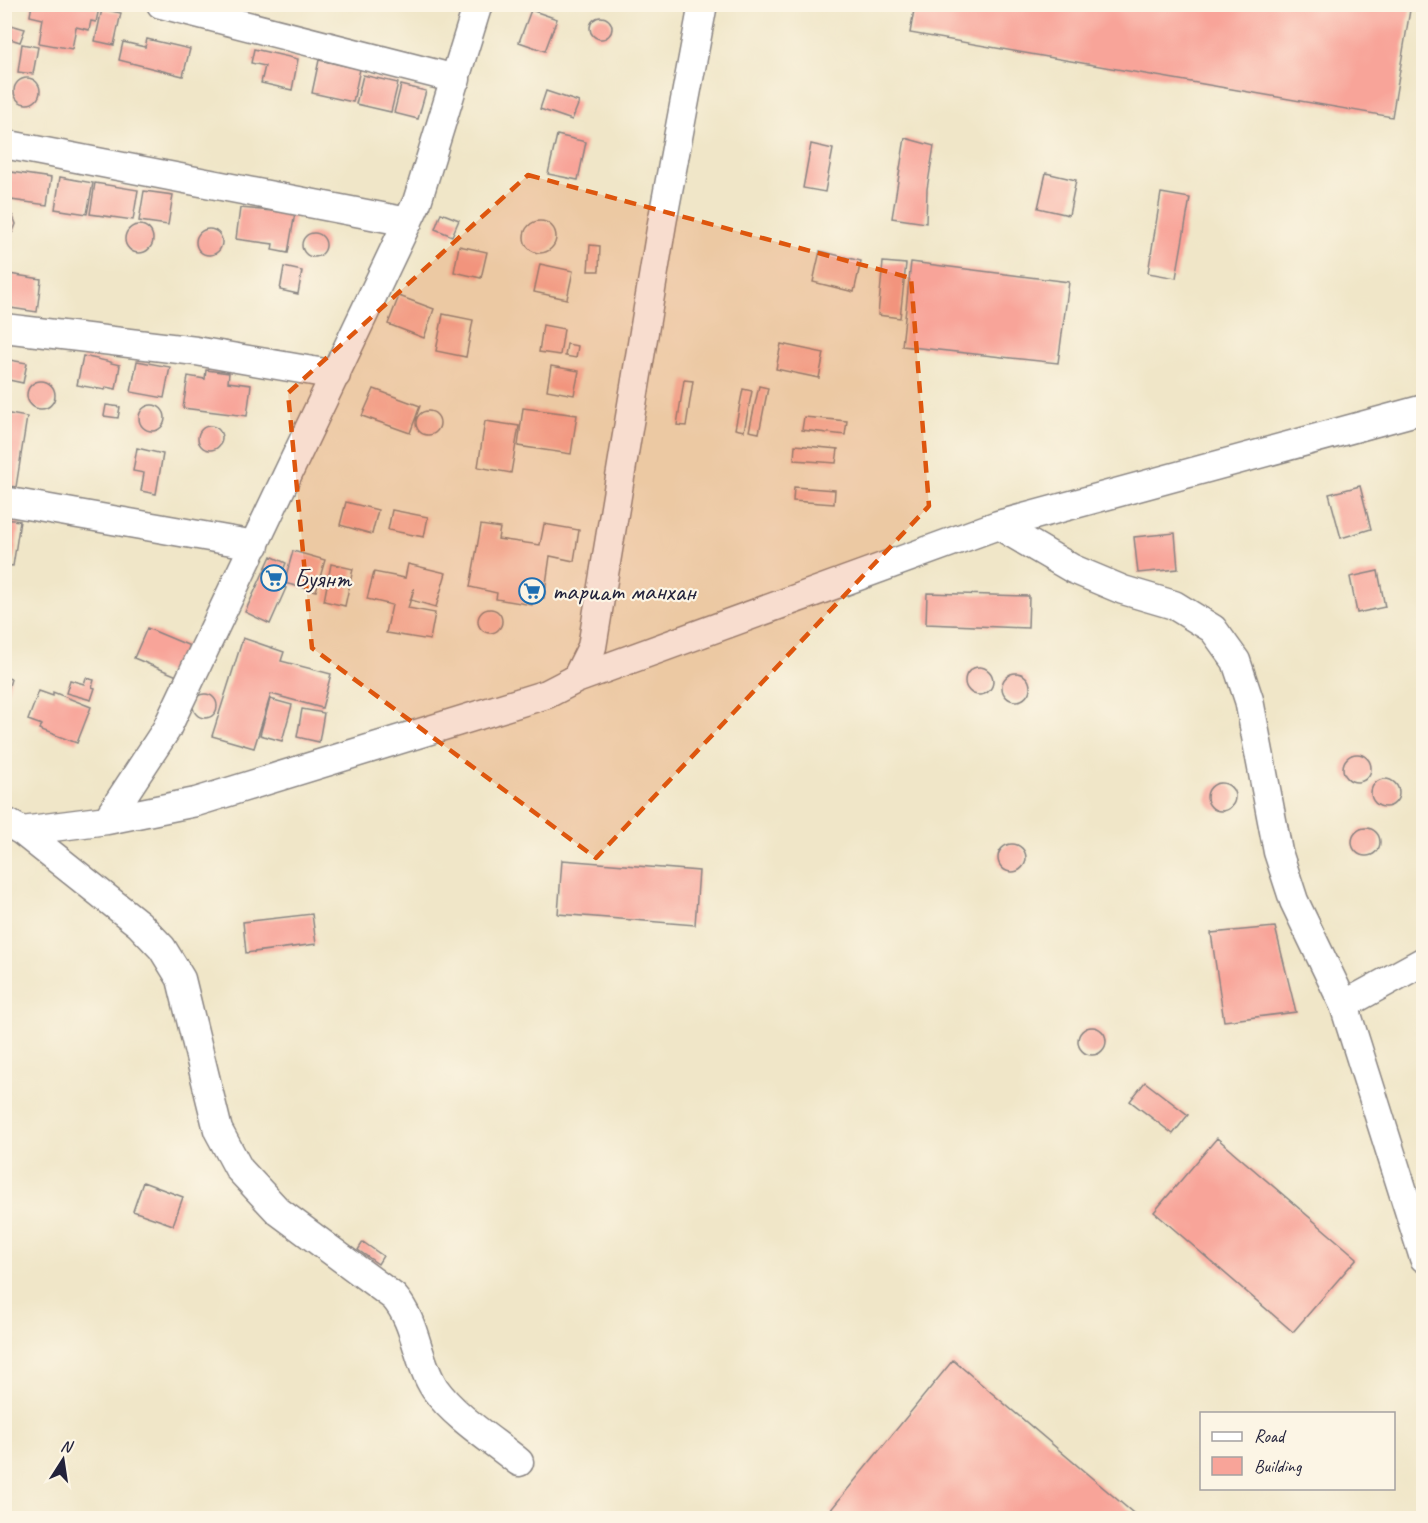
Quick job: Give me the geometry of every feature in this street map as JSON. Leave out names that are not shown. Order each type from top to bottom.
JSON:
[{"type":"street","points":[[161,4],[456,79]]},
{"type":"street","points":[[107,820],[166,730],[408,222],[417,202],[478,4]]},
{"type":"street","points":[[576,679],[592,646],[662,223],[703,4]]},
{"type":"street","points":[[4,144],[408,222]]},
{"type":"street","points":[[4,328],[196,351],[336,375]]},
{"type":"street","points":[[13,826],[107,820],[196,802],[547,694],[576,679],[998,525],[1424,409]]},
{"type":"street","points":[[4,501],[255,545]]},
{"type":"street","points":[[998,525],[1073,569],[1123,590],[1174,605],[1213,629],[1236,661],[1249,700],[1278,852],[1294,902],[1344,1005],[1424,1258]]},
{"type":"street","points":[[13,826],[139,924],[162,948],[181,979],[218,1130],[239,1169],[278,1211],[394,1297],[404,1308],[425,1369],[435,1389],[454,1410],[519,1462]]},
{"type":"street","points":[[1344,1005],[1424,961]]},
{"type":"highlighted area","points":[[528,175],[911,278],[929,506],[596,858],[312,648],[288,393]]},
{"type":"building","points":[[32,4],[91,6],[100,4],[96,22],[91,21],[89,30],[76,27],[72,49],[39,43],[43,19],[30,16]]},
{"type":"building","points":[[405,4],[426,4],[415,9]]},
{"type":"building","points":[[915,4],[1411,4],[1392,117],[910,33]]},
{"type":"building","points":[[102,9],[121,13],[114,45],[95,41]]},
{"type":"building","points":[[531,10],[557,19],[545,51],[519,42]]},
{"type":"building","points":[[601,17],[609,20],[612,28],[609,36],[601,39],[593,36],[590,28],[593,20]]},
{"type":"building","points":[[4,23],[25,29],[20,42],[4,37]]},
{"type":"building","points":[[147,39],[190,49],[183,76],[119,60],[123,42],[145,47]]},
{"type":"building","points":[[22,44],[38,47],[33,74],[18,72]]},
{"type":"building","points":[[254,49],[298,59],[292,90],[261,83],[265,66],[251,63]]},
{"type":"building","points":[[319,60],[360,69],[353,102],[312,93]]},
{"type":"building","points":[[363,75],[398,83],[391,112],[356,104]]},
{"type":"building","points":[[27,78],[36,82],[40,91],[36,100],[27,104],[18,100],[14,91],[18,82]]},
{"type":"building","points":[[401,85],[426,91],[418,119],[394,113]]},
{"type":"building","points":[[546,91],[579,102],[572,120],[540,109]]},
{"type":"building","points":[[557,135],[586,142],[578,180],[548,174]]},
{"type":"building","points":[[905,138],[934,146],[927,189],[926,223],[892,218]]},
{"type":"building","points":[[811,144],[833,149],[825,192],[803,188]]},
{"type":"building","points":[[4,171],[51,178],[47,205],[4,199]]},
{"type":"building","points":[[1046,173],[1076,180],[1069,215],[1038,208]]},
{"type":"building","points":[[60,177],[93,183],[87,214],[55,209]]},
{"type":"building","points":[[95,183],[138,190],[133,220],[90,214]]},
{"type":"building","points":[[144,191],[173,195],[168,225],[139,221]]},
{"type":"building","points":[[1161,193],[1190,198],[1176,278],[1148,273]]},
{"type":"building","points":[[240,208],[295,213],[288,253],[272,250],[273,244],[236,239]]},
{"type":"building","points":[[4,212],[13,216],[16,224],[13,232],[4,236]]},
{"type":"building","points":[[441,213],[459,220],[452,236],[435,229]]},
{"type":"building","points":[[540,221],[551,226],[556,237],[551,248],[540,253],[529,248],[524,237],[529,226]]},
{"type":"building","points":[[139,225],[149,229],[153,239],[149,249],[139,253],[129,249],[125,239],[129,229]]},
{"type":"building","points":[[209,229],[218,233],[222,242],[218,251],[209,255],[200,251],[196,242],[200,233]]},
{"type":"building","points":[[314,233],[322,237],[326,245],[322,253],[314,257],[306,253],[302,245],[306,237]]},
{"type":"building","points":[[590,245],[600,246],[599,271],[588,271]]},
{"type":"building","points":[[459,246],[487,252],[481,278],[454,272]]},
{"type":"building","points":[[820,251],[861,261],[854,292],[813,282]]},
{"type":"building","points":[[883,262],[906,264],[900,318],[878,315]]},
{"type":"building","points":[[911,262],[1069,282],[1058,363],[902,346]]},
{"type":"building","points":[[540,264],[573,271],[567,299],[534,292]]},
{"type":"building","points":[[284,267],[302,271],[298,294],[280,290]]},
{"type":"building","points":[[9,274],[41,279],[37,312],[4,307]]},
{"type":"building","points":[[399,296],[434,309],[424,338],[388,324]]},
{"type":"building","points":[[443,314],[473,320],[466,357],[436,351]]},
{"type":"building","points":[[543,325],[564,329],[560,355],[539,352]]},
{"type":"building","points":[[567,344],[578,346],[576,358],[565,356]]},
{"type":"building","points":[[781,344],[824,353],[819,378],[776,369]]},
{"type":"building","points":[[83,356],[120,365],[116,389],[106,387],[105,390],[77,385]]},
{"type":"building","points":[[4,359],[27,363],[23,383],[4,379]]},
{"type":"building","points":[[137,361],[170,367],[164,398],[131,392]]},
{"type":"building","points":[[551,366],[579,371],[574,395],[547,390]]},
{"type":"building","points":[[206,370],[229,373],[228,382],[251,385],[247,416],[183,408],[188,376],[205,379]]},
{"type":"building","points":[[684,380],[693,381],[686,426],[677,425]]},
{"type":"building","points":[[41,381],[51,385],[55,395],[51,405],[41,409],[31,405],[27,395],[31,385]]},
{"type":"building","points":[[759,386],[768,388],[759,433],[749,431]]},
{"type":"building","points":[[374,389],[420,406],[410,433],[362,416]]},
{"type":"building","points":[[743,389],[752,391],[744,431],[735,429]]},
{"type":"building","points":[[106,405],[120,407],[118,418],[104,416]]},
{"type":"building","points":[[152,405],[161,409],[165,418],[161,427],[152,431],[143,427],[139,418],[143,409]]},
{"type":"building","points":[[523,408],[577,415],[571,454],[518,446]]},
{"type":"building","points":[[428,411],[437,414],[440,423],[437,432],[428,435],[419,432],[416,423],[419,414]]},
{"type":"building","points":[[4,413],[27,417],[16,487],[4,485]]},
{"type":"building","points":[[804,417],[847,421],[845,435],[802,430]]},
{"type":"building","points":[[485,421],[519,426],[511,473],[478,467]]},
{"type":"building","points":[[210,426],[219,429],[222,438],[219,447],[210,450],[201,447],[198,438],[201,429]]},
{"type":"building","points":[[795,445],[838,449],[836,463],[794,460]]},
{"type":"building","points":[[137,448],[163,454],[156,494],[141,491],[144,473],[133,471]]},
{"type":"building","points":[[1360,486],[1371,529],[1341,538],[1329,494]]},
{"type":"building","points":[[794,487],[835,490],[834,504],[793,501]]},
{"type":"building","points":[[346,502],[378,510],[372,534],[340,525]]},
{"type":"building","points":[[392,510],[428,517],[424,537],[388,530]]},
{"type":"building","points":[[4,519],[20,521],[13,566],[4,565]]},
{"type":"building","points":[[544,524],[579,530],[574,561],[550,556],[544,598],[533,597],[532,605],[496,599],[497,593],[470,587],[481,525],[500,528],[498,539],[540,545]]},
{"type":"building","points":[[1175,533],[1178,569],[1138,573],[1134,537]]},
{"type":"building","points":[[293,551],[325,560],[316,591],[284,583]]},
{"type":"building","points":[[271,556],[286,563],[277,584],[286,588],[270,624],[245,612]]},
{"type":"building","points":[[331,564],[353,569],[345,606],[324,601]]},
{"type":"building","points":[[408,564],[446,573],[436,607],[411,600],[414,588],[408,608],[435,613],[430,640],[386,633],[392,605],[367,599],[374,572],[405,578]]},
{"type":"building","points":[[1378,571],[1385,607],[1357,613],[1350,577]]},
{"type":"building","points":[[927,593],[1029,596],[1028,628],[926,624]]},
{"type":"building","points":[[490,609],[499,612],[502,621],[499,630],[490,633],[481,630],[478,621],[481,612]]},
{"type":"building","points":[[147,628],[190,646],[177,676],[134,658]]},
{"type":"building","points":[[243,638],[284,652],[281,661],[331,674],[322,708],[271,694],[254,748],[212,736]]},
{"type":"building","points":[[979,667],[989,671],[993,681],[989,691],[979,695],[969,691],[965,681],[969,671]]},
{"type":"building","points":[[1016,673],[1026,677],[1030,687],[1026,697],[1016,701],[1006,697],[1002,687],[1006,677]]},
{"type":"building","points":[[4,677],[11,679],[7,693],[4,693]]},
{"type":"building","points":[[86,678],[94,680],[92,687],[95,688],[91,700],[66,693],[70,680],[84,684]]},
{"type":"building","points":[[39,691],[53,696],[53,692],[91,707],[77,743],[39,729],[42,725],[28,720]]},
{"type":"building","points":[[205,694],[214,697],[217,706],[214,715],[205,718],[196,715],[193,706],[196,697]]},
{"type":"building","points":[[270,699],[292,705],[282,741],[260,735]]},
{"type":"building","points":[[302,709],[324,713],[319,742],[297,737]]},
{"type":"building","points":[[1357,754],[1367,758],[1371,768],[1367,778],[1357,782],[1347,778],[1343,768],[1347,758]]},
{"type":"building","points":[[1385,779],[1395,783],[1399,793],[1395,803],[1385,807],[1375,803],[1371,793],[1375,783]]},
{"type":"building","points":[[1221,783],[1231,787],[1235,797],[1231,807],[1221,811],[1211,807],[1207,797],[1211,787]]},
{"type":"building","points":[[1366,828],[1376,832],[1380,842],[1376,852],[1366,856],[1356,852],[1352,842],[1356,832]]},
{"type":"building","points":[[1012,844],[1022,848],[1026,858],[1022,868],[1012,872],[1002,868],[998,858],[1002,848]]},
{"type":"building","points":[[562,860],[699,871],[695,925],[558,914]]},
{"type":"building","points":[[312,914],[316,944],[246,953],[243,922]]},
{"type":"building","points":[[1275,927],[1296,1012],[1224,1021],[1211,933]]},
{"type":"building","points":[[1092,1027],[1102,1031],[1106,1041],[1102,1051],[1092,1055],[1082,1051],[1078,1041],[1082,1031]]},
{"type":"building","points":[[1145,1082],[1188,1115],[1173,1134],[1130,1101]]},
{"type":"building","points":[[1217,1138],[1357,1258],[1293,1332],[1154,1212]]},
{"type":"building","points":[[143,1182],[183,1197],[173,1225],[133,1211]]},
{"type":"building","points":[[363,1242],[383,1256],[378,1264],[358,1250]]},
{"type":"building","points":[[953,1360],[1139,1518],[837,1518],[829,1512]]},
{"type":"place","name":"Буянт","points":[[274,578]]},
{"type":"place","name":"тариат манхан","points":[[532,591]]}]
